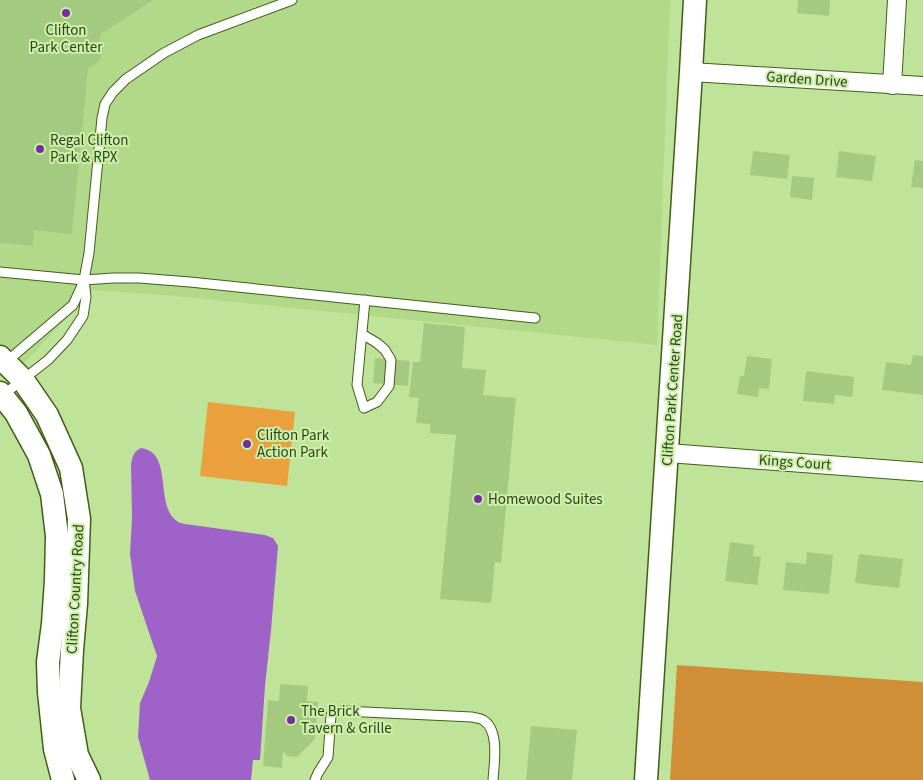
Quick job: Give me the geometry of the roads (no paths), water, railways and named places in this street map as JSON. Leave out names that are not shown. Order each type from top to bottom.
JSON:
[{"type":"street","name":"Clifton Park Center Road","points":[[646,780],[692,72],[694,0]]},
{"type":"street","points":[[892,85],[897,0]]},
{"type":"street","name":"Garden Drive","points":[[692,72],[923,86]]},
{"type":"street","name":"Clifton Country Road","points":[[2,362],[23,380],[47,415],[71,468],[79,519],[69,708],[77,755],[89,780]]},
{"type":"street","name":"Clifton Country Road","points":[[1,394],[16,413],[39,455],[52,494],[57,536],[53,624],[48,662],[49,692],[55,749],[63,780]]},
{"type":"street","name":"Kings Court","points":[[668,453],[923,472]]},
{"type":"lane","points":[[2,362],[72,305],[84,280],[89,253],[102,118],[106,104],[113,92],[126,79],[164,53],[198,35],[292,0]]},
{"type":"lane","points":[[0,272],[84,280],[139,278],[535,318]]},
{"type":"lane","points":[[1,394],[23,380],[48,360],[67,340],[83,316],[86,297],[84,280]]},
{"type":"lane","points":[[362,334],[385,350],[391,360],[389,386],[377,402],[364,408],[357,385],[365,300]]},
{"type":"lane","points":[[315,780],[328,758],[331,715],[343,711],[472,717],[484,720],[491,728],[495,744],[493,780]]},
{"type":"place","name":"Clifton Park Center","points":[[66,13]]},
{"type":"place","name":"Regal Clifton Park & RPX","points":[[40,149]]},
{"type":"place","name":"Clifton Park Action Park","points":[[247,444]]},
{"type":"place","name":"Homewood Suites","points":[[478,499]]},
{"type":"place","name":"The Brick Tavern & Grille","points":[[291,720]]}]
